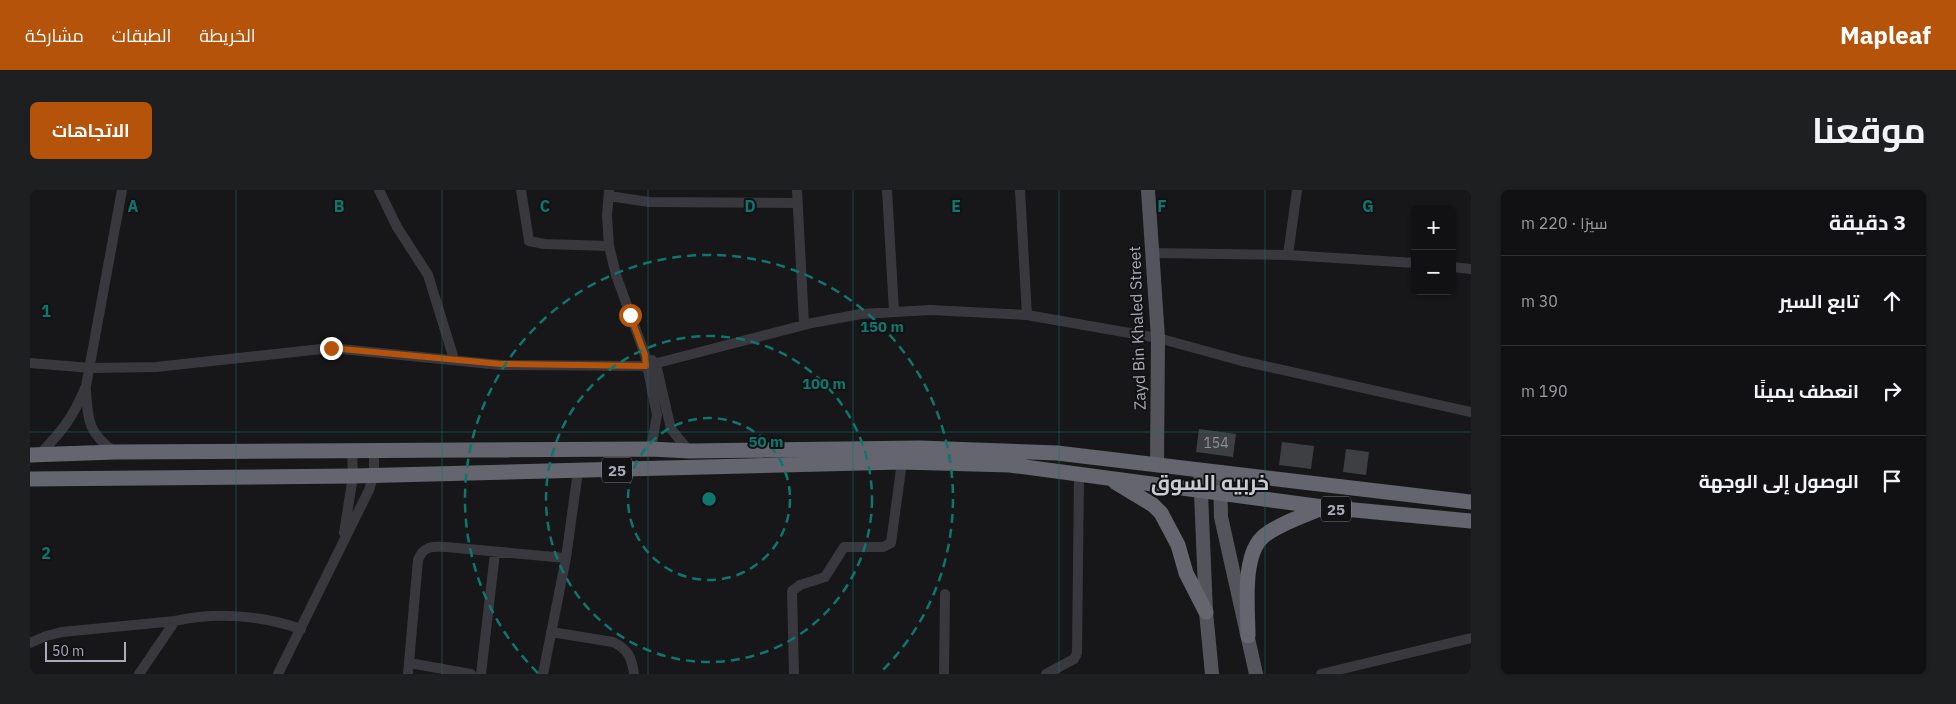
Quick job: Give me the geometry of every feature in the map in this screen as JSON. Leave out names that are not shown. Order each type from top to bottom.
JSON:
[{"type":"highway","name":"25","points":[[34,455],[115,452],[352,450],[651,449],[689,451],[920,448],[1030,451],[1157,464],[1471,502]]},
{"type":"highway","name":"25","points":[[30,479],[353,476],[902,462],[1010,465],[1323,507],[1471,521]]},
{"type":"highway","points":[[1112,480],[1152,505],[1160,513],[1178,545],[1186,573],[1206,612]]},
{"type":"highway","points":[[1248,636],[1248,582],[1255,545],[1265,535],[1288,522],[1323,507]]},
{"type":"main road","name":"Zayd Bin Khaled Street","points":[[1148,190],[1154,253],[1158,338],[1157,464]]},
{"type":"main road","points":[[1200,470],[1206,612],[1212,674]]},
{"type":"main road","points":[[1220,472],[1221,517],[1256,674]]},
{"type":"street","points":[[34,455],[66,428],[86,386],[91,368],[122,190]]},
{"type":"street","points":[[379,190],[397,227],[428,275],[454,359]]},
{"type":"street","points":[[521,190],[529,241],[544,244],[609,246]]},
{"type":"street","points":[[797,190],[804,324]]},
{"type":"street","points":[[887,190],[894,311]]},
{"type":"street","points":[[1020,190],[1027,315]]},
{"type":"street","points":[[1288,255],[1296,190]]},
{"type":"street","points":[[689,451],[671,429],[651,365],[645,355],[616,274],[609,246],[607,216],[609,193],[649,202],[797,203]]},
{"type":"street","points":[[1154,253],[1288,255],[1411,263]]},
{"type":"street","points":[[1456,267],[1471,269]]},
{"type":"street","points":[[30,363],[91,368],[194,364],[331,348],[540,366],[651,365],[804,324],[894,311],[1027,315],[1158,338],[1242,361],[1471,412]]},
{"type":"street","points":[[651,365],[657,415],[651,449]]},
{"type":"street","points":[[86,386],[87,412],[91,429],[103,444],[115,452]]},
{"type":"street","points":[[343,544],[353,476],[352,450]]},
{"type":"street","points":[[278,674],[343,544],[374,474],[374,450]]},
{"type":"street","points":[[794,674],[790,599],[792,591],[800,585],[825,577],[844,547],[883,547],[891,543],[902,462]]},
{"type":"street","points":[[543,674],[566,558],[578,471]]},
{"type":"street","points":[[1046,674],[1074,659],[1077,653],[1079,475]]},
{"type":"street","points":[[408,674],[421,553],[426,548],[435,546],[566,558]]},
{"type":"street","points":[[482,674],[495,553]]},
{"type":"street","points":[[944,674],[945,594]]},
{"type":"street","points":[[30,643],[62,632],[175,621],[206,616],[270,620],[301,629]]},
{"type":"street","points":[[138,674],[175,621]]},
{"type":"street","points":[[551,632],[613,642],[623,646],[629,652],[634,674]]},
{"type":"street","points":[[1321,674],[1471,638]]},
{"type":"street","points":[[409,663],[471,674]]},
{"type":"building","points":[[1199,429],[1236,434],[1233,457],[1196,452]]},
{"type":"building","points":[[1282,442],[1314,446],[1311,469],[1279,465]]},
{"type":"building","points":[[1346,449],[1369,452],[1366,475],[1343,472]]},
{"type":"district","name":"خربیه السوق","points":[[1210,482]]},
{"type":"route","points":[[331,348],[351,348],[501,364],[646,366],[645,355],[630,315]]}]
